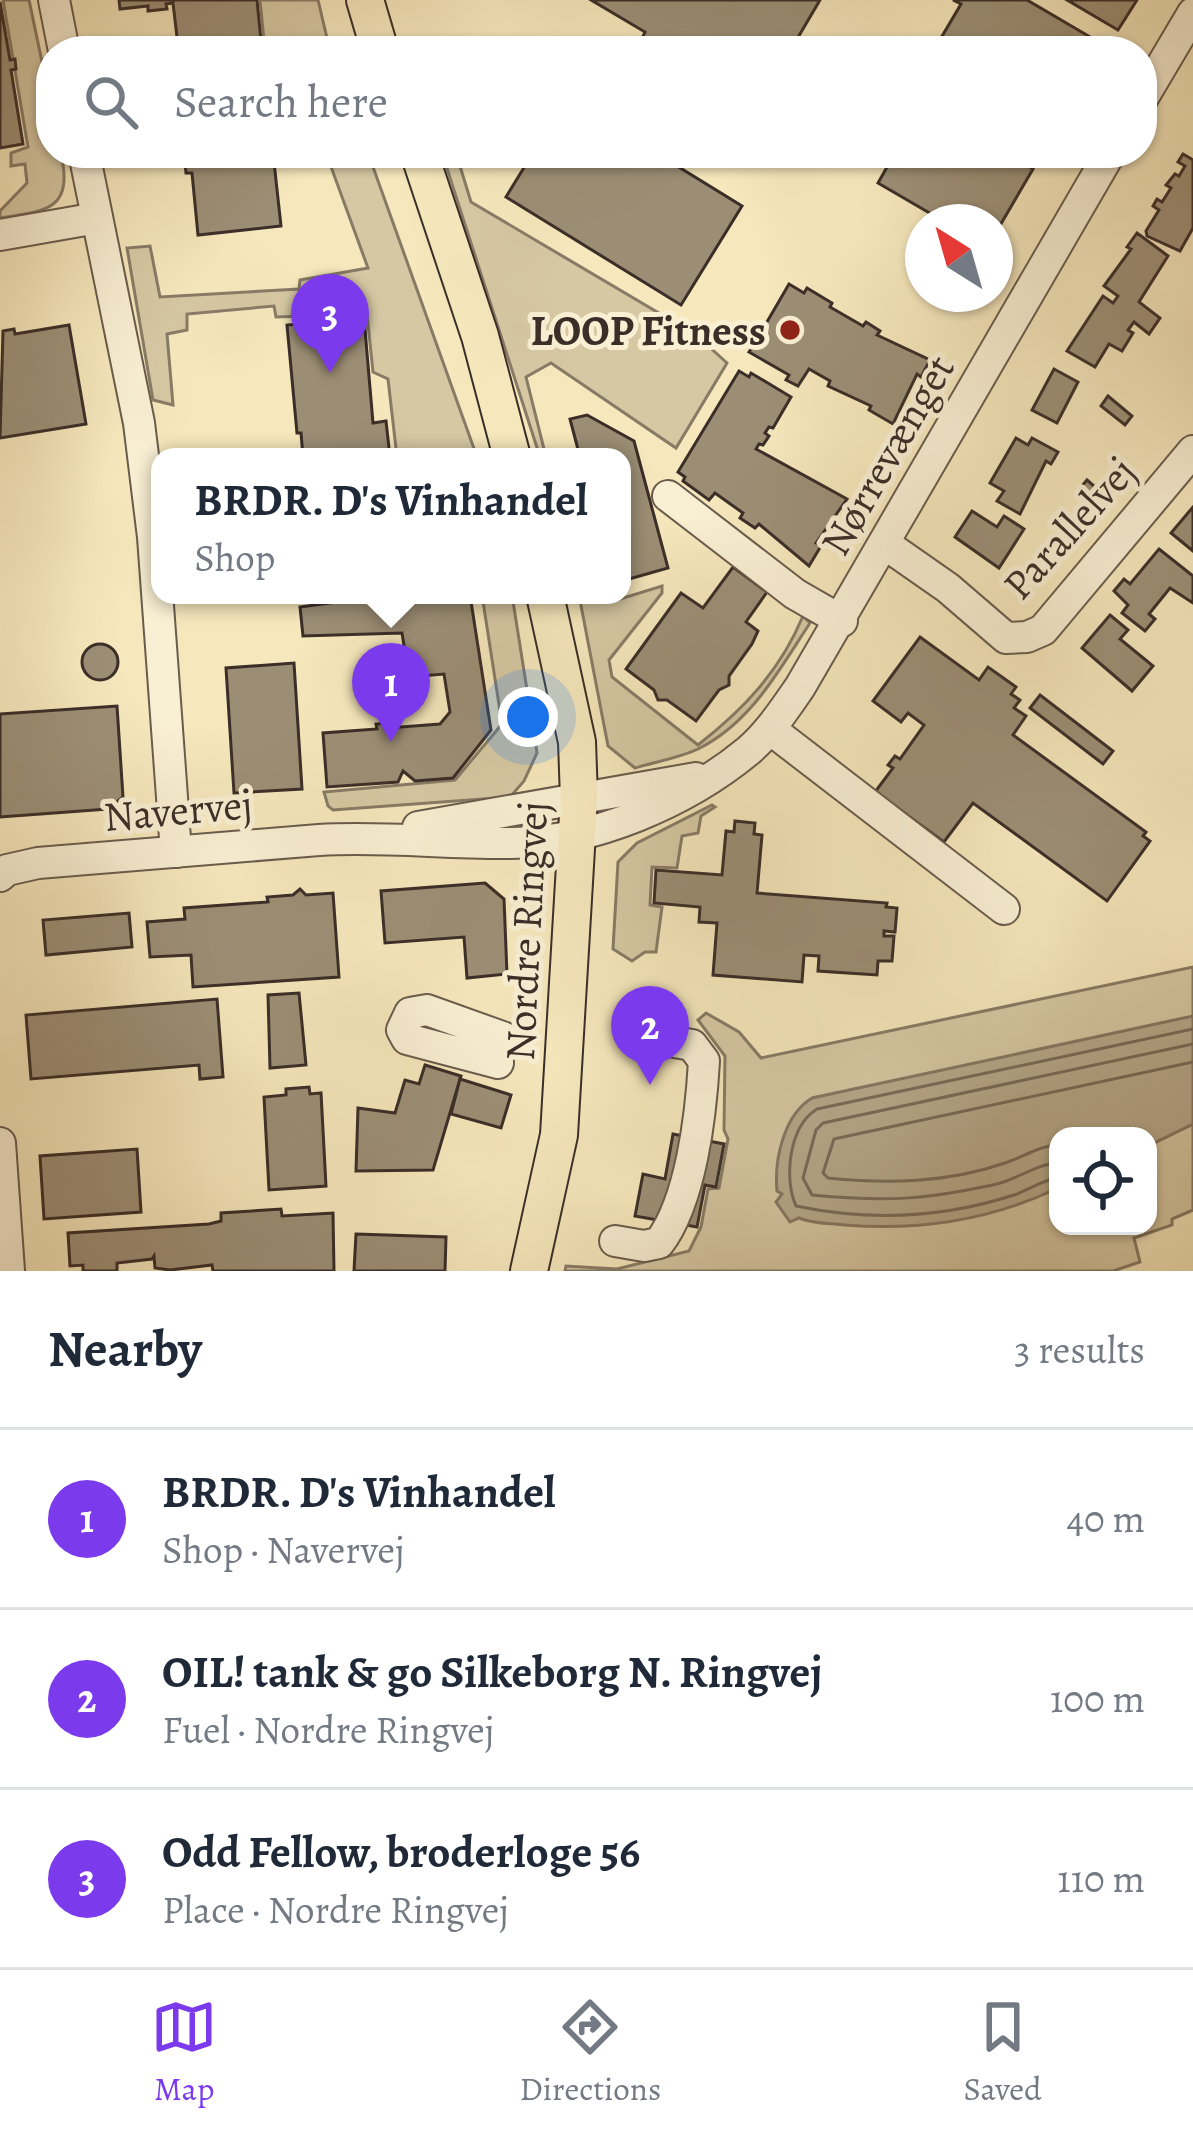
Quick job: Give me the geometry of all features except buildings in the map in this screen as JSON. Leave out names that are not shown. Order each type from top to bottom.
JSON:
[{"type":"main road","points":[[340,0],[351,36]]},
{"type":"main road","points":[[364,0],[375,36]]},
{"type":"main road","points":[[398,168],[480,387],[509,447]]},
{"type":"main road","points":[[423,168],[480,336],[509,447]]},
{"type":"main road","name":"Nordre Ringvej","points":[[530,1271],[559,1135],[578,815],[577,742],[547,604]]},
{"type":"street","points":[[54,0],[61,36]]},
{"type":"street","points":[[380,0],[391,36]]},
{"type":"street","points":[[1157,74],[1193,13]]},
{"type":"street","points":[[87,168],[139,423],[151,520]]},
{"type":"street","name":"Nørrevænget","points":[[578,815],[628,822],[746,752],[770,728],[842,621],[1101,168]]},
{"type":"street","points":[[0,235],[97,218]]},
{"type":"street","name":"Parallelvej","points":[[885,544],[948,588],[1006,638],[1027,638],[1043,630],[1193,452]]},
{"type":"street","points":[[668,496],[795,594],[842,621]]},
{"type":"street","points":[[158,604],[176,852]]},
{"type":"street","points":[[770,728],[1004,909]]},
{"type":"street","name":"Navervej","points":[[0,876],[15,867],[38,863],[365,837],[510,843],[578,815]]},
{"type":"street","points":[[615,1241],[659,1244],[675,1223],[694,1138],[704,1061],[692,1045],[657,1039]]},
{"type":"street","points":[[0,1143],[9,1271]]},
{"type":"shaded area","points":[[3,0],[29,0],[37,36],[36,168],[63,168],[64,172],[60,196],[53,204],[0,218],[0,211],[27,183],[25,164],[11,166],[11,153],[28,147]]},
{"type":"shaded area","points":[[260,0],[318,0],[326,36],[264,36]]},
{"type":"shaded area","points":[[331,168],[373,168],[474,448],[396,448],[388,379],[373,372],[367,314],[276,317],[274,306],[187,314],[187,330],[167,334],[173,405],[153,400],[127,248],[150,246],[160,297],[299,289],[300,280],[368,268]]},
{"type":"shaded area","points":[[447,168],[461,168],[471,202],[696,335],[727,363],[676,448],[551,363],[526,377],[544,448],[537,448]]},
{"type":"shaded area","points":[[662,586],[662,593],[609,660],[612,677],[698,745],[759,688],[803,616],[810,623],[762,694],[734,725],[698,749],[635,768],[608,746],[581,604],[631,604],[631,596]]},
{"type":"shaded area","points":[[483,604],[513,604],[537,753],[524,781],[510,797],[333,810],[328,806],[324,792],[455,780],[502,724]]},
{"type":"shaded area","points":[[715,807],[701,816],[698,833],[682,836],[677,868],[652,867],[650,905],[662,907],[656,952],[645,952],[632,961],[613,949],[618,862],[637,843]]},
{"type":"shaded area","points":[[1193,967],[1193,1210],[1157,1230],[1157,1127],[1049,1127],[1049,1235],[1143,1235],[1134,1238],[1140,1262],[1113,1271],[565,1271],[566,1266],[617,1269],[689,1251],[701,1227],[708,1189],[719,1188],[728,1139],[724,1130],[725,1056],[698,1020],[706,1013],[739,1032],[761,1058]]},
{"type":"water","points":[[1193,1016],[1193,1124],[1157,1142],[1157,1127],[1049,1127],[1049,1192],[954,1221],[900,1226],[799,1218],[790,1222],[776,1202],[782,1194],[776,1179],[779,1152],[794,1115],[812,1098]]},
{"type":"place","name":"LOOP Fitness","points":[[790,330]]},
{"type":"place","name":"Odd Fellow, broderloge 56","points":[[330,373]]},
{"type":"place","name":"BRDR. D's Vinhandel","points":[[391,742]]},
{"type":"place","name":"OIL! tank & go Silkeborg N. Ringvej","points":[[650,1085]]}]
